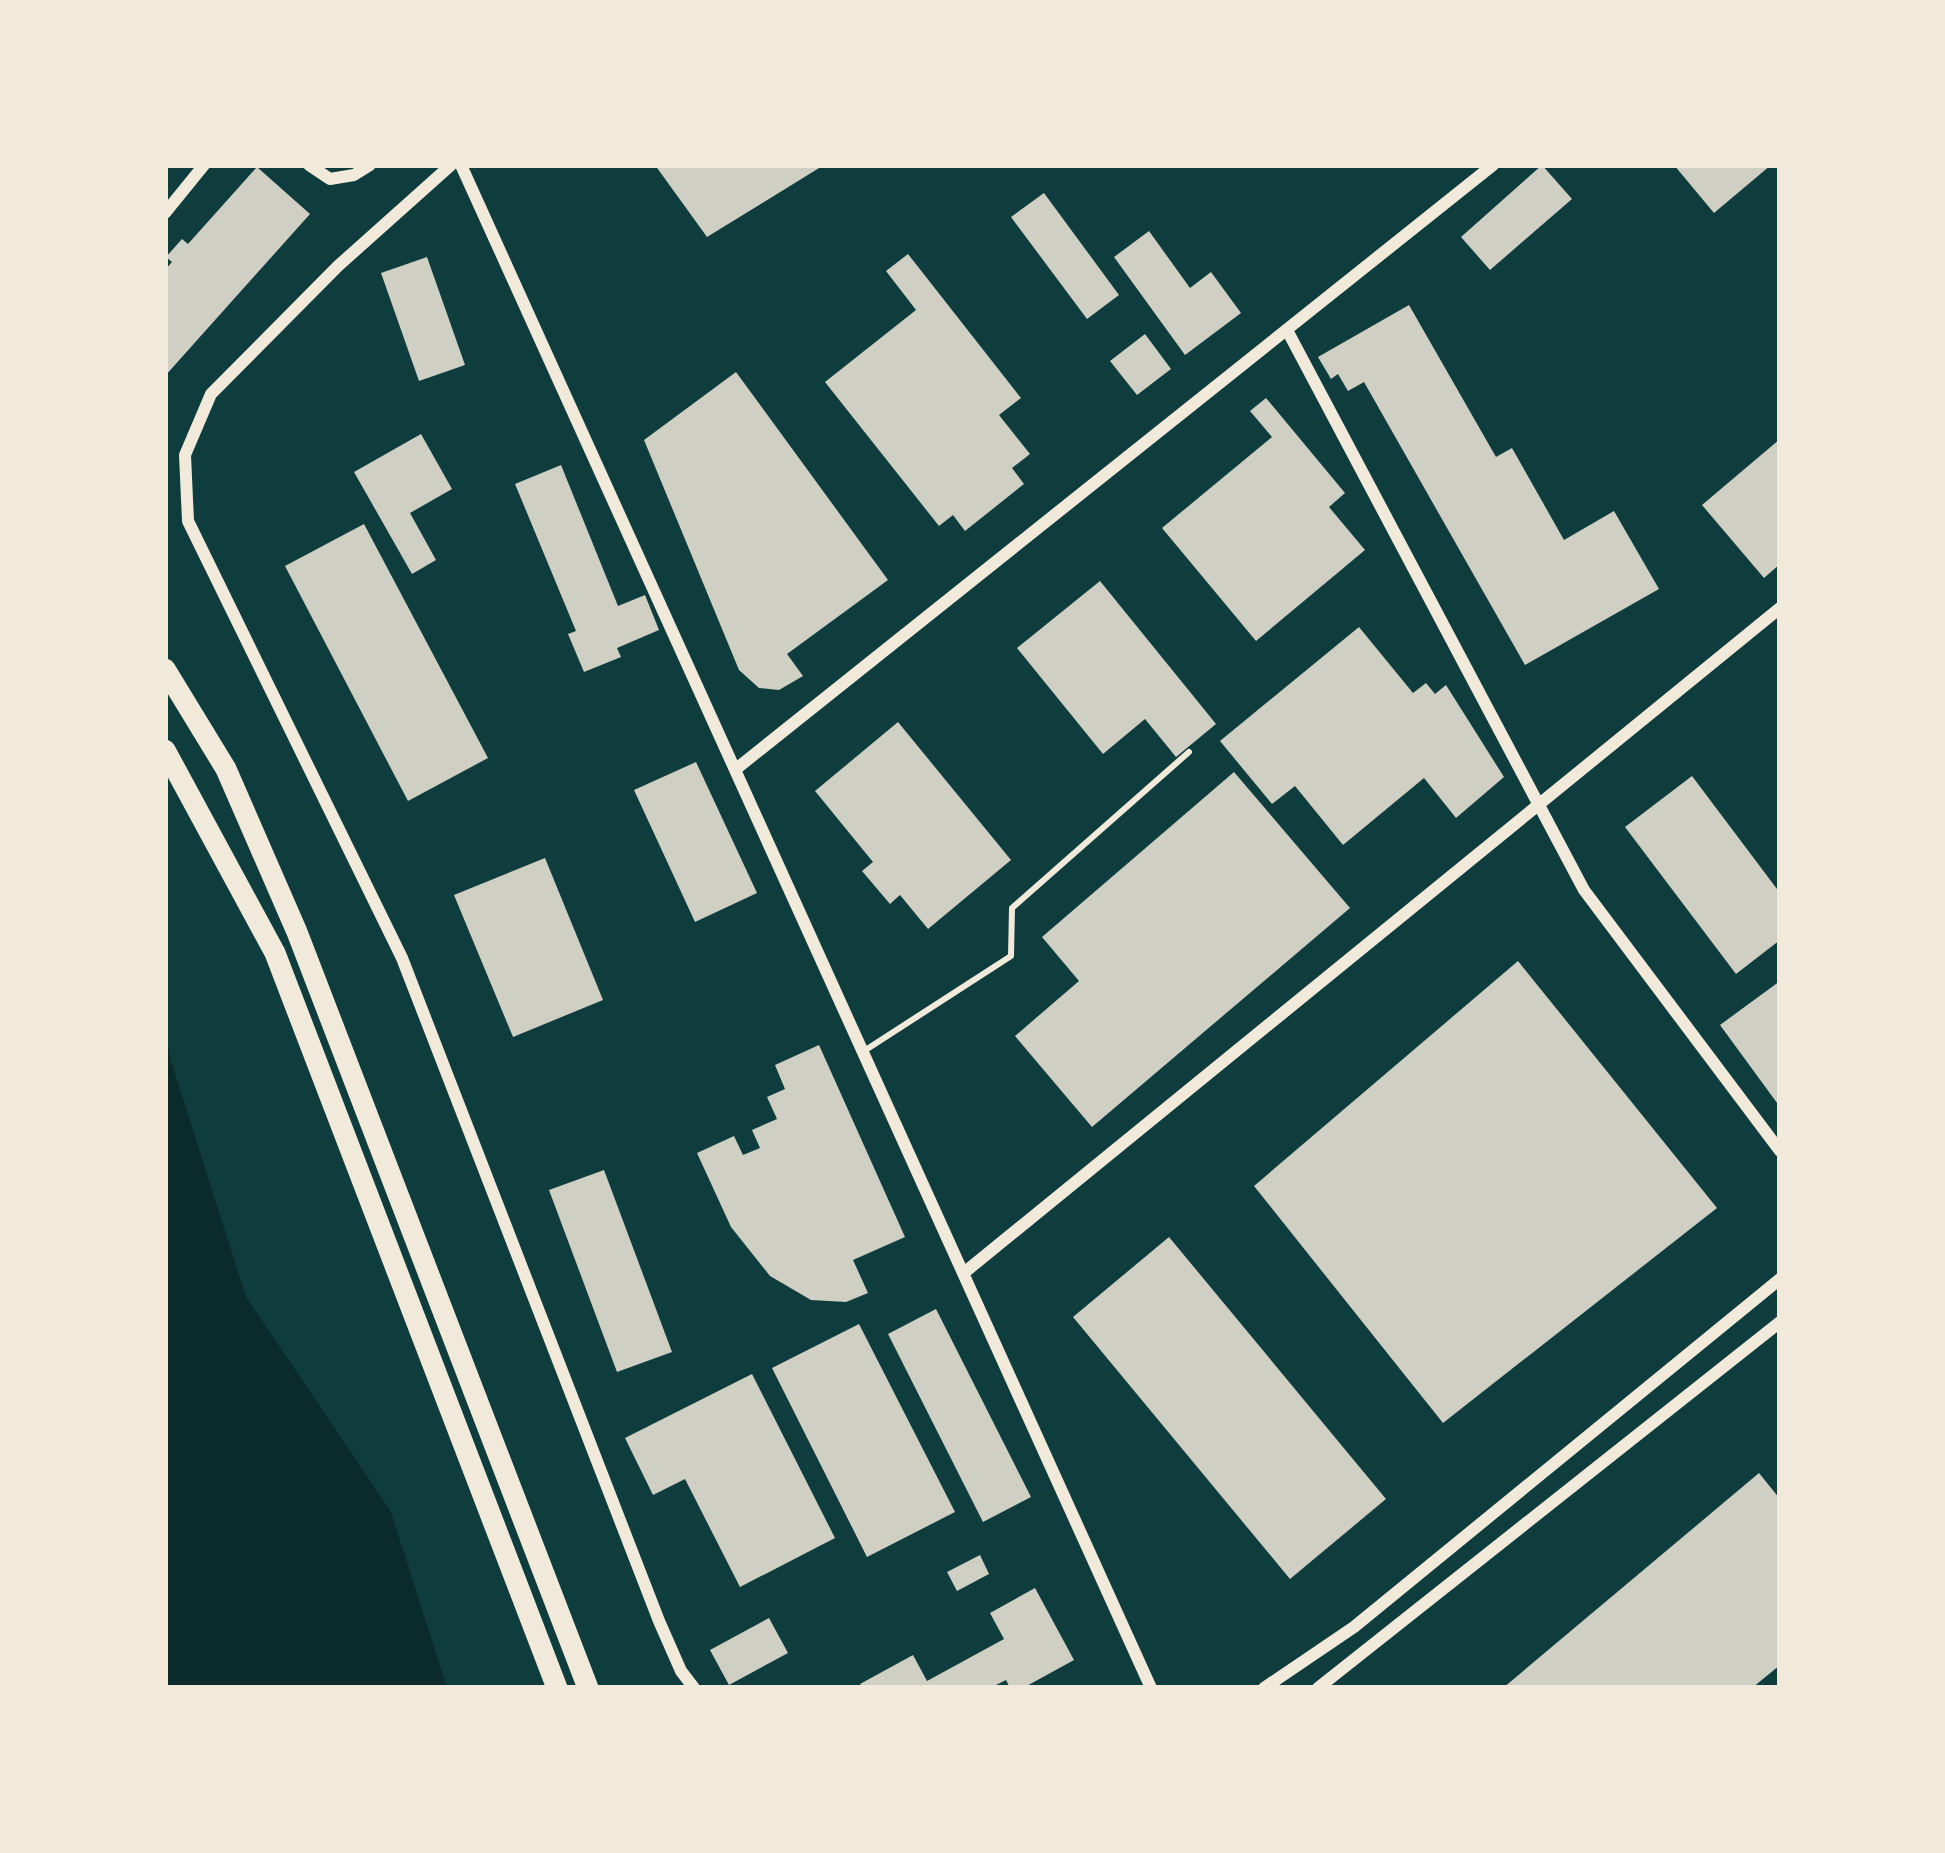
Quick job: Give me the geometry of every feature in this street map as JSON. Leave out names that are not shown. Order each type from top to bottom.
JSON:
[{"type":"highway","points":[[165,669],[226,769],[297,932],[588,1688]]},
{"type":"highway","points":[[165,750],[274,953],[556,1688]]},
{"type":"street","points":[[165,213],[204,165]]},
{"type":"street","points":[[309,165],[330,178],[354,176],[370,165]]},
{"type":"street","points":[[451,165],[338,266],[211,394],[185,455],[188,521],[402,958],[659,1622],[694,1688]]},
{"type":"street","points":[[461,165],[1151,1688]]},
{"type":"street","points":[[736,769],[1493,165]]},
{"type":"street","points":[[1287,330],[1584,890],[1780,1151]]},
{"type":"street","points":[[965,1272],[1780,608]]},
{"type":"street","points":[[1264,1688],[1354,1627],[1780,1279]]},
{"type":"street","points":[[1318,1688],[1780,1322]]},
{"type":"lane","points":[[864,1051],[1011,956],[1012,908],[1189,752]]},
{"type":"water","points":[[165,1029],[246,1297],[391,1512],[447,1688],[165,1688]]},
{"type":"building","points":[[655,165],[824,165],[707,237]]},
{"type":"building","points":[[1542,165],[1572,199],[1490,270],[1461,237]]},
{"type":"building","points":[[1674,165],[1771,165],[1714,213]]},
{"type":"building","points":[[257,167],[310,214],[165,376],[165,270],[172,262],[166,257],[182,239],[188,244]]},
{"type":"building","points":[[1044,193],[1119,295],[1087,319],[1011,217]]},
{"type":"building","points":[[1149,231],[1190,288],[1211,272],[1241,313],[1185,355],[1114,257]]},
{"type":"building","points":[[908,254],[1021,398],[999,415],[1030,454],[1012,468],[1024,484],[965,531],[953,515],[939,526],[825,382],[916,310],[886,271]]},
{"type":"building","points":[[427,257],[465,365],[419,381],[381,273]]},
{"type":"building","points":[[1409,305],[1496,457],[1512,448],[1564,540],[1614,511],[1659,589],[1525,665],[1364,382],[1348,391],[1338,374],[1331,379],[1318,357]]},
{"type":"building","points":[[1145,334],[1171,369],[1137,395],[1110,361]]},
{"type":"building","points":[[736,372],[888,580],[787,654],[803,676],[779,690],[759,688],[739,670],[644,440]]},
{"type":"building","points":[[1266,398],[1345,493],[1329,507],[1365,550],[1256,641],[1162,528],[1272,437],[1250,411]]},
{"type":"building","points":[[421,434],[452,489],[410,513],[436,560],[412,574],[354,472]]},
{"type":"building","points":[[1780,439],[1780,564],[1764,578],[1702,505]]},
{"type":"building","points":[[561,465],[618,606],[645,595],[659,630],[617,648],[621,657],[584,672],[568,634],[576,631],[515,484]]},
{"type":"building","points":[[364,524],[488,758],[408,801],[285,566]]},
{"type":"building","points":[[1100,581],[1216,724],[1176,757],[1145,719],[1103,754],[1017,648]]},
{"type":"building","points":[[1359,627],[1413,693],[1426,683],[1435,694],[1446,685],[1504,777],[1456,818],[1424,778],[1343,845],[1295,786],[1272,804],[1220,741]]},
{"type":"building","points":[[898,722],[1011,860],[928,929],[900,895],[890,904],[862,871],[873,862],[815,791]]},
{"type":"building","points":[[696,762],[757,893],[695,922],[634,790]]},
{"type":"building","points":[[1234,772],[1350,908],[1092,1127],[1015,1036],[1079,981],[1042,937]]},
{"type":"building","points":[[1692,776],[1780,893],[1780,940],[1736,974],[1625,827]]},
{"type":"building","points":[[545,858],[603,1000],[513,1037],[454,895]]},
{"type":"building","points":[[1518,961],[1717,1208],[1443,1423],[1254,1186]]},
{"type":"building","points":[[1780,981],[1780,1107],[1720,1025]]},
{"type":"building","points":[[819,1045],[905,1237],[853,1260],[868,1293],[846,1302],[811,1300],[770,1276],[731,1227],[697,1153],[734,1136],[743,1155],[760,1148],[752,1130],[777,1119],[767,1097],[785,1089],[775,1065]]},
{"type":"building","points":[[604,1170],[672,1352],[617,1372],[549,1190]]},
{"type":"building","points":[[1169,1237],[1386,1499],[1290,1579],[1073,1317]]},
{"type":"building","points":[[936,1309],[1031,1497],[983,1522],[888,1334]]},
{"type":"building","points":[[859,1324],[955,1512],[867,1557],[772,1368]]},
{"type":"building","points":[[752,1374],[835,1538],[740,1587],[685,1479],[653,1495],[625,1438]]},
{"type":"building","points":[[1759,1473],[1780,1499],[1780,1665],[1752,1688],[1503,1688]]},
{"type":"building","points":[[980,1555],[989,1574],[957,1591],[947,1572]]},
{"type":"building","points":[[1035,1588],[1074,1660],[1023,1688],[1010,1688],[1006,1680],[990,1688],[863,1688],[860,1684],[913,1655],[927,1681],[1004,1639],[990,1613]]},
{"type":"building","points":[[769,1618],[788,1653],[729,1685],[710,1650]]}]
